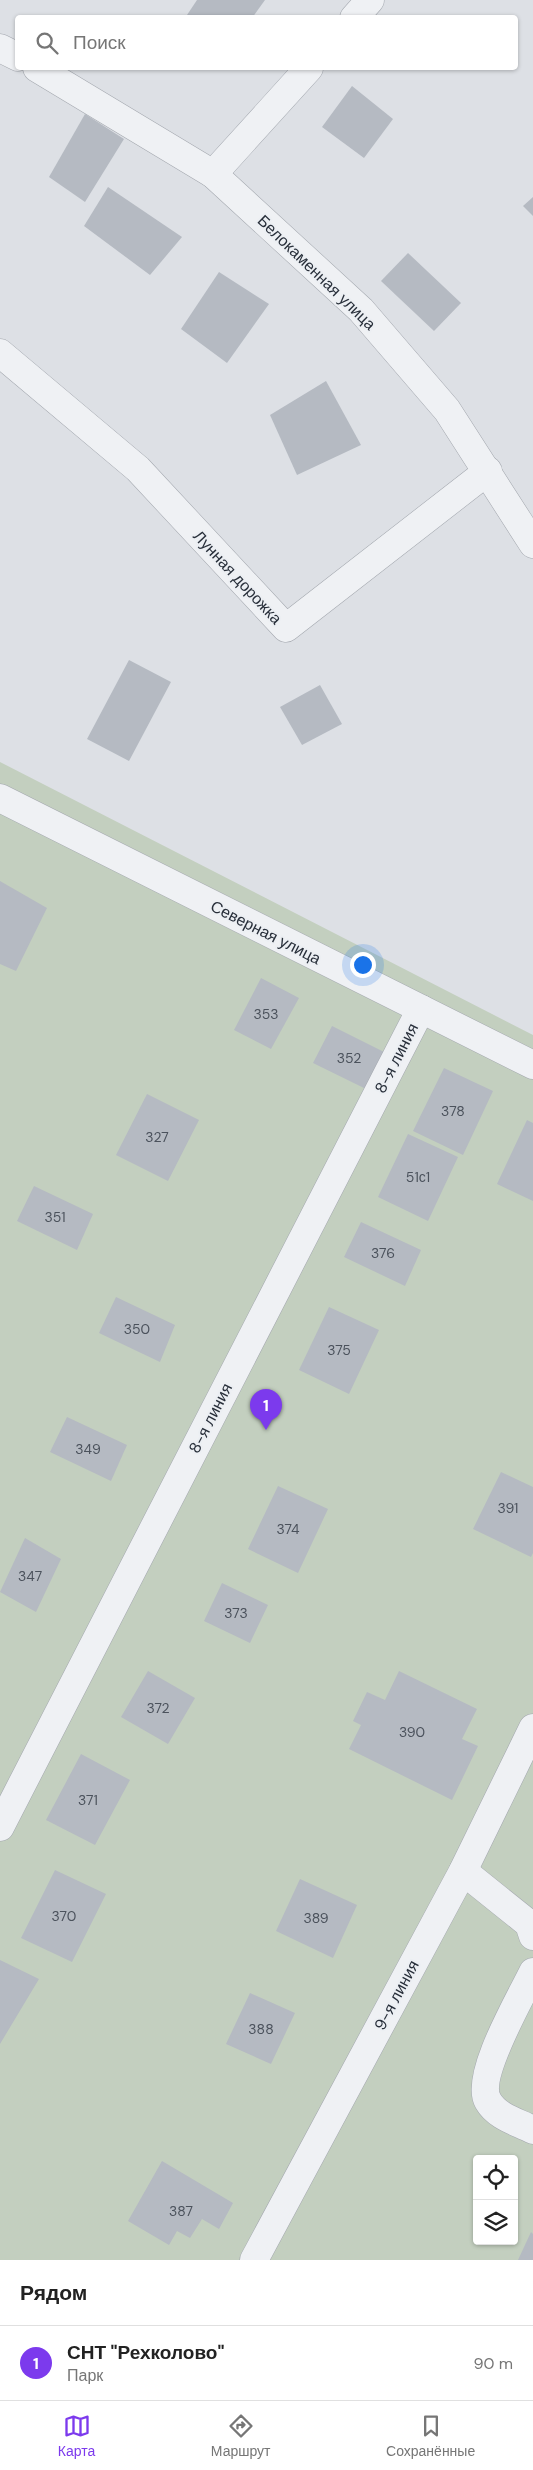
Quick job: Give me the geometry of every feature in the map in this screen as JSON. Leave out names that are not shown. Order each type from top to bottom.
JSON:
[{"type":"street","points":[[357,15],[370,0]]},
{"type":"street","points":[[0,48],[15,56]]},
{"type":"street","name":"Белокаменная улица","points":[[41,70],[213,174],[361,310],[447,410],[488,470],[533,544]]},
{"type":"street","points":[[213,174],[307,70]]},
{"type":"street","name":"Лунная дорожка","points":[[0,354],[138,469],[286,628],[488,470]]},
{"type":"street","name":"Северная улица","points":[[0,798],[533,1065]]},
{"type":"street","name":"8-я линия","points":[[0,1827],[421,1009]]},
{"type":"street","name":"9-я линия","points":[[254,2260],[463,1871],[533,1728]]},
{"type":"street","points":[[463,1871],[529,1924],[533,1936]]},
{"type":"street","points":[[533,1972],[492,2056],[486,2080],[487,2100],[497,2112],[533,2130]]},
{"type":"green space","points":[[0,762],[533,1035],[533,2260],[0,2260]]},
{"type":"building","points":[[197,0],[265,0],[254,15],[187,15]]},
{"type":"building","points":[[352,86],[393,119],[364,158],[322,127]]},
{"type":"building","points":[[85,114],[124,139],[85,202],[49,177]]},
{"type":"building","points":[[108,187],[182,237],[150,275],[84,226]]},
{"type":"building","points":[[533,197],[533,216],[523,206]]},
{"type":"building","points":[[408,253],[461,303],[434,331],[381,281]]},
{"type":"building","points":[[219,272],[269,304],[227,363],[181,329]]},
{"type":"building","points":[[326,381],[361,445],[297,475],[270,415]]},
{"type":"building","points":[[129,660],[171,682],[129,761],[87,739]]},
{"type":"building","points":[[320,685],[342,724],[302,745],[280,707]]},
{"type":"building","points":[[0,881],[47,908],[16,971],[0,964]]},
{"type":"building","points":[[261,978],[299,998],[271,1049],[234,1030]]},
{"type":"building","points":[[332,1026],[384,1052],[366,1089],[313,1063]]},
{"type":"building","points":[[444,1068],[493,1091],[463,1155],[413,1131]]},
{"type":"building","points":[[147,1094],[199,1120],[168,1181],[116,1155]]},
{"type":"building","points":[[527,1120],[533,1123],[533,1201],[497,1184]]},
{"type":"building","points":[[408,1134],[458,1157],[428,1221],[378,1197]]},
{"type":"building","points":[[34,1186],[93,1214],[77,1250],[17,1221]]},
{"type":"building","points":[[361,1222],[421,1250],[405,1286],[344,1257]]},
{"type":"building","points":[[116,1297],[175,1325],[160,1362],[99,1333]]},
{"type":"building","points":[[329,1307],[379,1330],[349,1394],[299,1370]]},
{"type":"building","points":[[67,1417],[127,1445],[111,1481],[50,1452]]},
{"type":"building","points":[[501,1472],[533,1487],[533,1553],[531,1557],[473,1529]]},
{"type":"building","points":[[278,1486],[328,1509],[298,1573],[248,1549]]},
{"type":"building","points":[[25,1538],[61,1559],[36,1612],[0,1592]]},
{"type":"building","points":[[222,1583],[268,1605],[250,1643],[204,1621]]},
{"type":"building","points":[[148,1671],[195,1698],[168,1744],[121,1717]]},
{"type":"building","points":[[399,1671],[477,1709],[462,1739],[478,1746],[452,1800],[349,1749],[361,1725],[353,1721],[367,1692],[385,1700]]},
{"type":"building","points":[[81,1754],[130,1780],[95,1845],[46,1820]]},
{"type":"building","points":[[55,1870],[106,1894],[72,1962],[21,1938]]},
{"type":"building","points":[[300,1879],[357,1905],[333,1958],[276,1931]]},
{"type":"building","points":[[0,1960],[39,1979],[0,2044]]},
{"type":"building","points":[[250,1993],[295,2013],[271,2064],[226,2044]]},
{"type":"building","points":[[162,2161],[233,2203],[219,2229],[202,2219],[190,2238],[177,2231],[169,2245],[128,2221]]},
{"type":"building","points":[[531,2232],[533,2234],[533,2260],[518,2260]]},
{"type":"place","name":"СНТ \"Рехколово\"","points":[[266,1430]]}]
